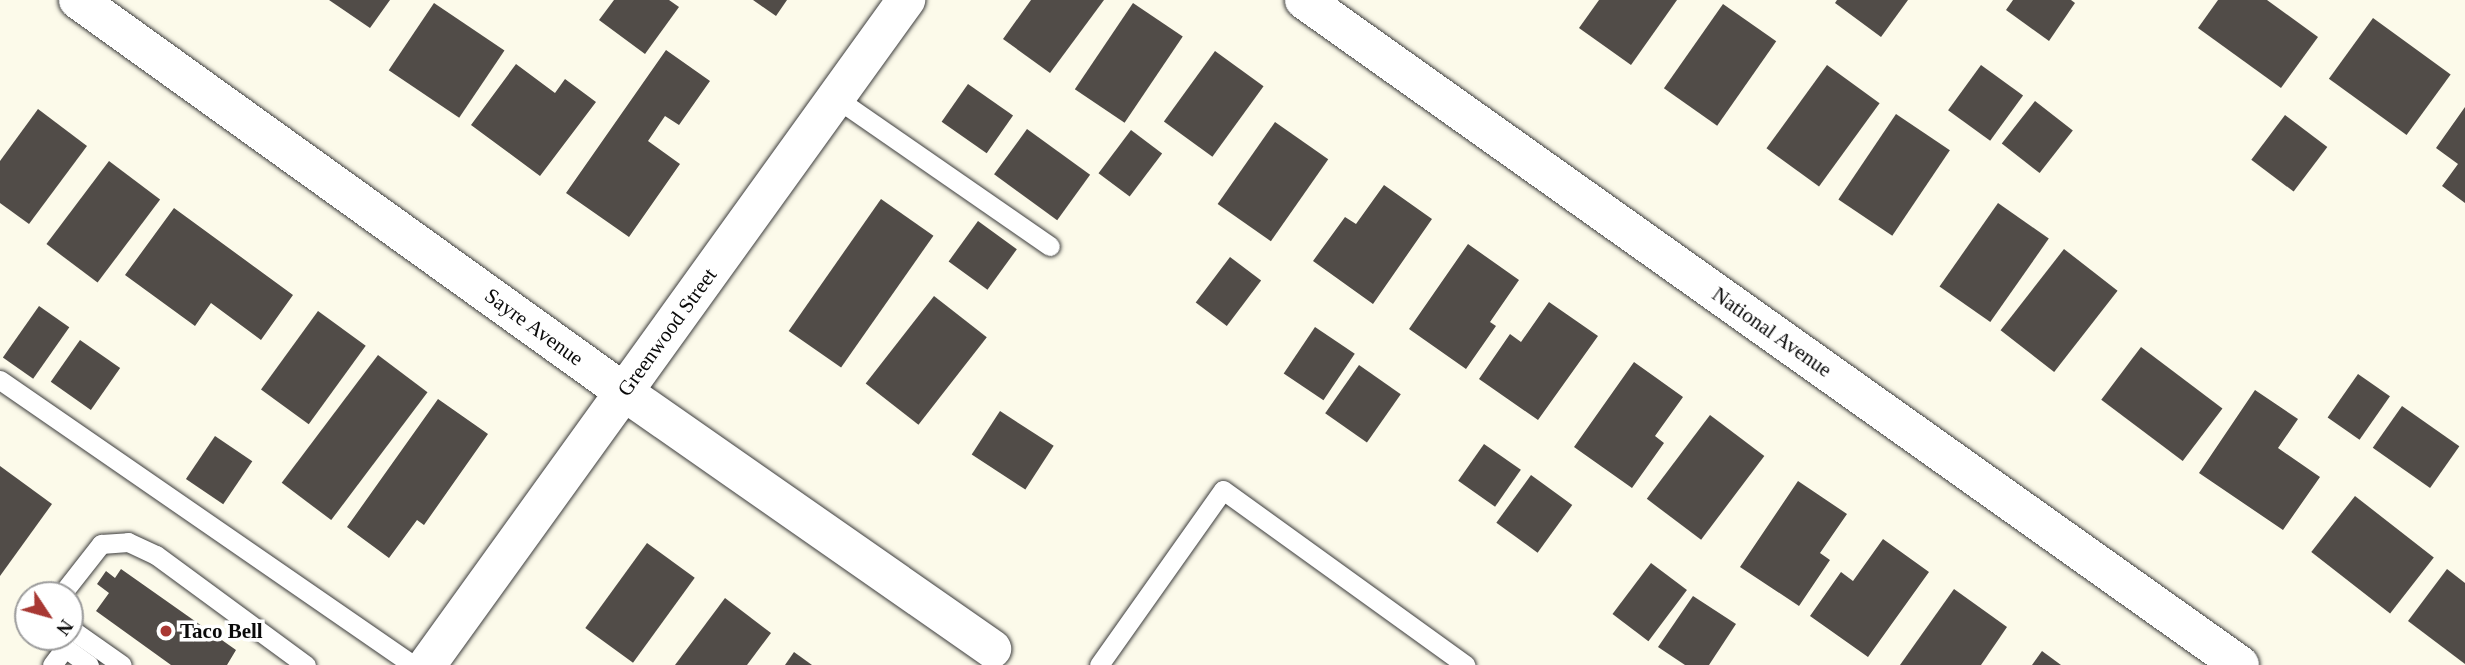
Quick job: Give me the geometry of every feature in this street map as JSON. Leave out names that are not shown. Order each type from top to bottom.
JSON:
[{"type":"street","name":"Sayre Avenue","points":[[78,0],[624,392],[992,649]]},
{"type":"street","name":"Greenwood Street","points":[[428,665],[906,0]]},
{"type":"street","name":"National Avenue","points":[[1304,0],[2240,665]]},
{"type":"lane","points":[[836,98],[1050,246]]},
{"type":"lane","points":[[0,380],[413,665]]},
{"type":"lane","points":[[1099,665],[1223,490],[1466,665]]},
{"type":"lane","points":[[72,581],[101,544],[128,542],[156,555],[305,665]]},
{"type":"lane","points":[[84,638],[122,665]]},
{"type":"lane","points":[[70,651],[89,665]]},
{"type":"building","points":[[329,0],[390,0],[370,28]]},
{"type":"building","points":[[614,0],[669,0],[679,7],[645,54],[599,20]]},
{"type":"building","points":[[753,0],[787,0],[776,16]]},
{"type":"building","points":[[1031,0],[1104,0],[1050,73],[1003,39]]},
{"type":"building","points":[[1599,0],[1677,0],[1631,65],[1579,28]]},
{"type":"building","points":[[1837,0],[1908,0],[1881,37],[1835,3]]},
{"type":"building","points":[[2013,0],[2071,0],[2075,3],[2049,41],[2006,10]]},
{"type":"building","points":[[2218,0],[2267,0],[2318,37],[2281,88],[2198,28]]},
{"type":"building","points":[[434,3],[504,51],[459,118],[389,70]]},
{"type":"building","points":[[1133,3],[1183,37],[1125,123],[1075,89]]},
{"type":"building","points":[[1723,4],[1776,41],[1717,126],[1664,88]]},
{"type":"building","points":[[2373,18],[2451,74],[2407,135],[2329,79]]},
{"type":"building","points":[[666,50],[710,81],[679,125],[665,116],[648,141],[680,164],[629,237],[566,193]]},
{"type":"building","points":[[1215,51],[1264,86],[1212,157],[1164,121]]},
{"type":"building","points":[[516,64],[555,93],[565,79],[596,102],[540,176],[471,125]]},
{"type":"building","points":[[1827,65],[1880,103],[1819,187],[1766,148]]},
{"type":"building","points":[[1981,65],[2023,96],[1990,141],[1948,110]]},
{"type":"building","points":[[968,84],[1013,116],[987,153],[942,122]]},
{"type":"building","points":[[2035,101],[2073,131],[2040,173],[2002,144]]},
{"type":"building","points":[[2465,107],[2465,203],[2442,186],[2458,164],[2436,148]]},
{"type":"building","points":[[38,109],[87,146],[29,224],[0,203],[0,161]]},
{"type":"building","points":[[1896,114],[1950,150],[1892,236],[1838,199]]},
{"type":"building","points":[[2285,115],[2327,147],[2294,192],[2251,160]]},
{"type":"building","points":[[1275,122],[1328,159],[1271,241],[1218,204]]},
{"type":"building","points":[[1027,129],[1090,175],[1057,220],[994,174]]},
{"type":"building","points":[[1131,130],[1162,153],[1130,197],[1099,173]]},
{"type":"building","points":[[109,161],[160,200],[98,283],[46,244]]},
{"type":"building","points":[[1384,185],[1432,219],[1373,304],[1313,261],[1345,217],[1356,224]]},
{"type":"building","points":[[881,199],[933,236],[841,368],[789,331]]},
{"type":"building","points":[[1998,203],[2049,239],[1990,322],[1939,287]]},
{"type":"building","points":[[174,208],[293,295],[261,340],[211,303],[195,326],[125,275]]},
{"type":"building","points":[[978,221],[1017,249],[987,290],[949,261]]},
{"type":"building","points":[[1468,244],[1519,280],[1490,322],[1496,326],[1466,369],[1409,329]]},
{"type":"building","points":[[2064,249],[2118,291],[2054,372],[2001,330]]},
{"type":"building","points":[[1230,257],[1261,280],[1227,326],[1196,303]]},
{"type":"building","points":[[934,296],[987,337],[918,425],[866,383]]},
{"type":"building","points":[[1549,302],[1598,336],[1538,420],[1479,379],[1510,334],[1521,342]]},
{"type":"building","points":[[39,306],[69,327],[33,379],[3,358]]},
{"type":"building","points":[[318,311],[366,346],[309,424],[261,389]]},
{"type":"building","points":[[1315,327],[1355,354],[1323,400],[1284,373]]},
{"type":"building","points":[[80,340],[120,368],[91,410],[51,382]]},
{"type":"building","points":[[2141,347],[2222,408],[2183,461],[2101,400]]},
{"type":"building","points":[[378,355],[428,392],[331,520],[282,483]]},
{"type":"building","points":[[1634,362],[1683,397],[1655,436],[1664,443],[1632,488],[1574,447]]},
{"type":"building","points":[[1359,365],[1401,394],[1367,443],[1325,413]]},
{"type":"building","points":[[2358,374],[2390,396],[2360,440],[2328,417]]},
{"type":"building","points":[[2255,390],[2298,419],[2278,448],[2320,477],[2283,530],[2199,473]]},
{"type":"building","points":[[438,399],[488,434],[424,525],[417,520],[389,558],[347,527]]},
{"type":"building","points":[[2402,406],[2459,446],[2430,488],[2373,448]]},
{"type":"building","points":[[1000,411],[1054,446],[1025,489],[972,455]]},
{"type":"building","points":[[1710,415],[1764,456],[1701,540],[1647,499]]},
{"type":"building","points":[[215,436],[252,461],[223,504],[186,479]]},
{"type":"building","points":[[1484,444],[1521,470],[1495,507],[1458,481]]},
{"type":"building","points":[[0,466],[52,504],[0,576]]},
{"type":"building","points":[[1531,475],[1572,505],[1538,553],[1496,523]]},
{"type":"building","points":[[1798,481],[1847,514],[1820,553],[1830,560],[1799,606],[1740,567]]},
{"type":"building","points":[[2355,496],[2434,558],[2390,614],[2311,552]]},
{"type":"building","points":[[1883,539],[1929,572],[1868,657],[1810,616],[1841,572],[1853,581]]},
{"type":"building","points":[[647,543],[695,578],[633,663],[585,628]]},
{"type":"building","points":[[1651,563],[1687,590],[1648,641],[1612,614]]},
{"type":"building","name":"Taco Bell","points":[[121,569],[236,650],[227,665],[171,665],[96,611],[109,593],[97,584],[106,571],[115,578]]},
{"type":"building","points":[[2447,569],[2465,583],[2465,664],[2408,621]]},
{"type":"building","points":[[1954,589],[2007,627],[1981,665],[1900,665]]},
{"type":"building","points":[[1693,596],[1736,624],[1709,665],[1685,665],[1658,647]]},
{"type":"building","points":[[725,598],[771,633],[747,665],[675,665]]},
{"type":"building","points":[[2042,651],[2061,665],[2032,665]]},
{"type":"building","points":[[794,652],[812,665],[785,665]]},
{"type":"place","name":"Taco Bell","points":[[166,631]]}]
